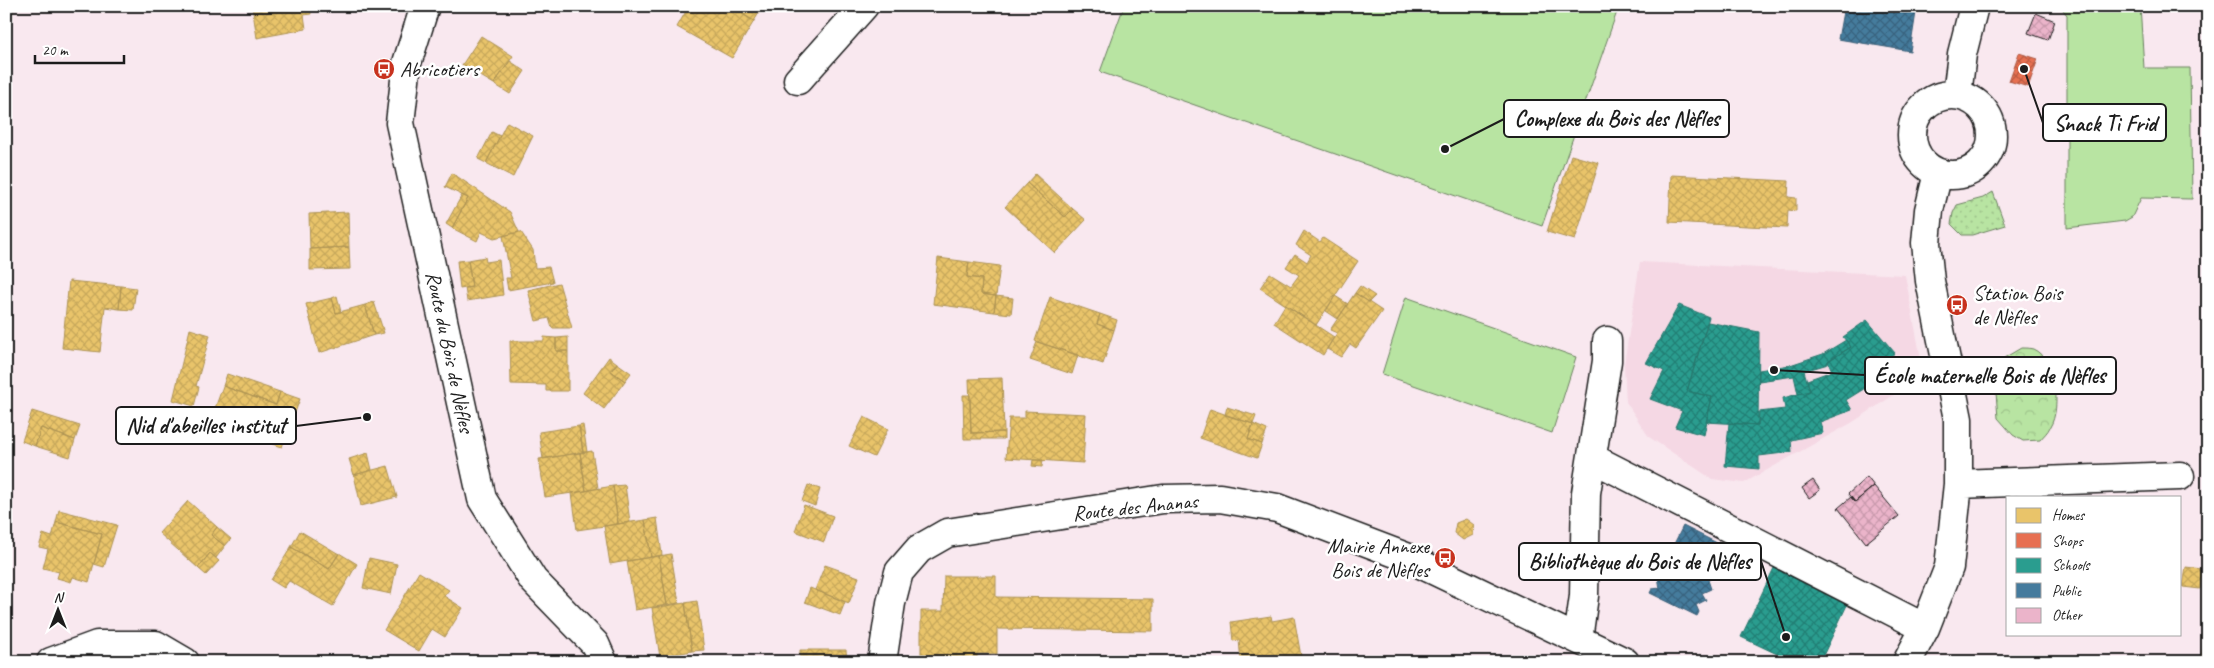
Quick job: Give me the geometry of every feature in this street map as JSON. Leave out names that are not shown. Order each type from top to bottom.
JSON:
[{"type":"street","name":"Route du Bois de Nèfles","points":[[425,6],[407,63],[400,124],[482,499],[533,580],[595,644],[603,662]]},
{"type":"street","points":[[798,80],[864,6]]},
{"type":"street","points":[[1957,95],[1962,54],[1974,6]]},
{"type":"street","points":[[1957,95],[1965,97],[1982,108],[1990,120],[1993,135],[1990,149],[1984,160],[1975,168],[1952,175],[1938,173],[1922,162],[1917,154],[1912,136],[1913,126],[1919,112],[1930,102],[1938,98],[1957,95]]},
{"type":"street","points":[[1907,662],[1924,628],[1949,567],[1958,484],[1958,419],[1930,281],[1926,243],[1929,210],[1938,173]]},
{"type":"street","points":[[1578,639],[1584,596],[1586,493],[1607,361],[1607,341]]},
{"type":"street","points":[[1592,458],[1924,628]]},
{"type":"street","points":[[1958,484],[2180,476]]},
{"type":"street","name":"Route des Ananas","points":[[882,662],[891,603],[899,572],[919,549],[947,533],[1163,499],[1220,498],[1277,508],[1406,557],[1625,662]]},
{"type":"street","points":[[51,662],[97,645],[156,645],[185,662]]},
{"type":"shaded area","points":[[1640,262],[1905,275],[1924,375],[1853,422],[1744,483],[1712,479],[1649,437],[1626,402],[1624,365]]},
{"type":"green space","points":[[1124,6],[1619,6],[1542,226],[1100,72]]},
{"type":"green space","points":[[2060,6],[2140,6],[2144,68],[2190,68],[2192,199],[2141,198],[2132,217],[2125,221],[2067,228],[2067,15]]},
{"type":"green space","points":[[1993,192],[2005,225],[1972,235],[1962,235],[1951,224],[1957,205],[1983,198]]},
{"type":"green space","points":[[1406,297],[1576,357],[1552,433],[1382,374]]},
{"type":"green space","points":[[2021,348],[2033,349],[2041,354],[2052,373],[2055,385],[2056,408],[2054,419],[2048,431],[2040,440],[2023,441],[2013,435],[1998,418],[1995,380],[2004,358]]},
{"type":"building: Homes","points":[[6,6],[13,6],[12,18],[6,18]]},
{"type":"building: Homes","points":[[252,6],[310,6],[311,14],[304,15],[306,29],[257,38]]},
{"type":"building: Homes","points":[[689,6],[729,6],[754,21],[732,58],[677,27]]},
{"type":"building: Homes","points":[[729,6],[747,6],[759,13],[754,21]]},
{"type":"building: Homes","points":[[899,6],[918,6],[901,12]]},
{"type":"building: Homes","points":[[481,36],[513,56],[494,84],[462,65]]},
{"type":"building: Homes","points":[[510,61],[525,71],[510,94],[494,84]]},
{"type":"building: Homes","points":[[507,122],[533,136],[513,177],[486,163]]},
{"type":"building: Homes","points":[[492,132],[500,136],[486,163],[478,159]]},
{"type":"building: Homes","points":[[1571,155],[1599,163],[1575,240],[1547,232]]},
{"type":"building: Homes","points":[[452,173],[510,212],[519,232],[494,238],[481,232],[477,241],[452,228],[468,198],[445,187]]},
{"type":"building: Homes","points":[[1035,174],[1073,209],[1065,217],[1027,183]]},
{"type":"building: Homes","points":[[1671,175],[1789,181],[1788,197],[1796,198],[1796,211],[1788,210],[1787,228],[1669,222]]},
{"type":"building: Homes","points":[[1027,183],[1065,217],[1073,209],[1086,220],[1055,253],[1005,207]]},
{"type":"building: Homes","points":[[462,195],[468,198],[452,228],[446,224]]},
{"type":"building: Homes","points":[[348,212],[349,247],[310,249],[309,214]]},
{"type":"building: Homes","points":[[1304,231],[1320,242],[1323,238],[1358,261],[1316,325],[1260,288],[1270,273],[1291,286],[1299,275],[1286,267],[1295,254],[1307,262],[1311,255],[1296,245]]},
{"type":"building: Homes","points":[[521,232],[533,250],[535,268],[549,267],[553,282],[508,290],[506,278],[511,278],[503,236]]},
{"type":"building: Homes","points":[[349,247],[350,269],[310,270],[310,249]]},
{"type":"building: Homes","points":[[485,257],[486,262],[499,260],[503,295],[467,301],[465,288],[472,287],[468,260]]},
{"type":"building: Homes","points":[[938,258],[969,262],[967,277],[982,279],[981,294],[996,296],[994,312],[933,304]]},
{"type":"building: Homes","points":[[468,260],[472,287],[460,289],[457,261]]},
{"type":"building: Homes","points":[[969,262],[1000,266],[996,296],[981,294],[982,279],[967,277]]},
{"type":"building: Homes","points":[[69,281],[121,286],[119,309],[105,307],[100,352],[62,348]]},
{"type":"building: Homes","points":[[559,283],[572,328],[552,328],[549,318],[536,321],[528,290]]},
{"type":"building: Homes","points":[[121,286],[136,288],[133,310],[119,309]]},
{"type":"building: Homes","points":[[1360,286],[1375,296],[1369,302],[1355,293]]},
{"type":"building: Homes","points":[[1355,293],[1382,311],[1356,348],[1350,344],[1341,357],[1327,349],[1337,333],[1330,330]]},
{"type":"building: Homes","points":[[337,296],[341,312],[336,313],[332,298]]},
{"type":"building: Homes","points":[[996,296],[1013,298],[1011,314],[994,312]]},
{"type":"building: Homes","points":[[1335,296],[1348,304],[1338,319],[1326,311]]},
{"type":"building: Homes","points":[[1050,297],[1100,314],[1097,324],[1114,330],[1103,364],[1035,341]]},
{"type":"building: Homes","points":[[332,298],[336,313],[365,305],[374,335],[319,353],[306,304]]},
{"type":"building: Homes","points":[[374,302],[384,333],[374,335],[365,305]]},
{"type":"building: Homes","points":[[1285,305],[1334,337],[1323,355],[1274,323]]},
{"type":"building: Homes","points":[[1100,314],[1117,320],[1114,330],[1097,324]]},
{"type":"building: Homes","points":[[190,329],[210,335],[196,386],[199,387],[194,406],[173,400]]},
{"type":"building: Homes","points":[[544,337],[556,338],[556,351],[568,351],[568,391],[546,391],[546,385],[511,384],[510,341],[544,341]]},
{"type":"building: Homes","points":[[568,337],[568,351],[556,351],[556,338]]},
{"type":"building: Homes","points":[[1037,342],[1078,355],[1072,374],[1030,360]]},
{"type":"building: Homes","points":[[609,357],[617,363],[611,371],[625,381],[604,409],[583,393]]},
{"type":"building: Homes","points":[[617,363],[631,373],[625,381],[611,371]]},
{"type":"building: Homes","points":[[227,374],[280,392],[276,405],[223,386]]},
{"type":"building: Homes","points":[[1002,378],[1004,432],[971,433],[969,379]]},
{"type":"building: Homes","points":[[223,386],[276,405],[280,392],[300,399],[282,447],[210,422]]},
{"type":"building: Homes","points":[[963,395],[970,395],[971,433],[1004,432],[1004,439],[964,439]]},
{"type":"building: Homes","points":[[1227,407],[1256,416],[1253,424],[1225,415]]},
{"type":"building: Homes","points":[[1210,409],[1253,424],[1248,439],[1262,444],[1257,458],[1200,438]]},
{"type":"building: Homes","points":[[32,411],[80,426],[75,440],[41,428],[35,446],[22,441]]},
{"type":"building: Homes","points":[[1025,411],[1086,414],[1083,463],[1006,458],[1009,418],[1025,418]]},
{"type":"building: Homes","points":[[864,417],[888,429],[874,457],[849,446]]},
{"type":"building: Homes","points":[[1253,424],[1267,430],[1262,444],[1248,439]]},
{"type":"building: Homes","points":[[583,425],[587,452],[583,452],[579,426]]},
{"type":"building: Homes","points":[[579,426],[583,452],[543,459],[539,432]]},
{"type":"building: Homes","points":[[41,428],[75,440],[70,457],[35,446]]},
{"type":"building: Homes","points":[[592,451],[598,488],[586,491],[580,453]]},
{"type":"building: Homes","points":[[368,453],[372,470],[354,475],[349,459]]},
{"type":"building: Homes","points":[[580,453],[586,491],[545,497],[539,459]]},
{"type":"building: Homes","points":[[1033,460],[1043,460],[1042,467],[1032,466]]},
{"type":"building: Homes","points":[[388,466],[397,497],[361,506],[354,475]]},
{"type":"building: Homes","points":[[625,485],[630,522],[618,524],[613,486]]},
{"type":"building: Homes","points":[[808,485],[820,489],[815,506],[802,501]]},
{"type":"building: Homes","points":[[613,486],[618,524],[577,530],[572,493]]},
{"type":"building: Homes","points":[[188,501],[217,527],[211,535],[225,546],[216,558],[210,553],[198,568],[159,533]]},
{"type":"building: Homes","points":[[804,505],[833,516],[824,542],[795,531]]},
{"type":"building: Homes","points":[[59,510],[117,525],[104,567],[94,564],[102,534],[56,522]]},
{"type":"building: Homes","points":[[657,518],[662,555],[651,557],[645,520]]},
{"type":"building: Homes","points":[[1466,519],[1474,525],[1473,535],[1463,540],[1454,533],[1456,523]]},
{"type":"building: Homes","points":[[645,520],[651,557],[610,564],[604,526]]},
{"type":"building: Homes","points":[[56,522],[102,534],[89,582],[73,577],[71,582],[57,578],[59,572],[43,568],[48,549],[39,547],[43,534],[52,537]]},
{"type":"building: Homes","points":[[217,527],[231,539],[225,546],[211,535]]},
{"type":"building: Homes","points":[[300,531],[339,554],[329,569],[291,547]]},
{"type":"building: Homes","points":[[291,547],[329,569],[339,553],[357,564],[333,606],[289,581],[284,588],[271,580]]},
{"type":"building: Homes","points":[[210,553],[219,561],[206,575],[198,568]]},
{"type":"building: Homes","points":[[671,554],[679,603],[667,605],[659,556]]},
{"type":"building: Homes","points":[[659,556],[667,605],[635,610],[627,561]]},
{"type":"building: Homes","points":[[369,558],[397,564],[391,594],[363,588]]},
{"type":"building: Homes","points":[[825,565],[859,577],[849,603],[815,590]]},
{"type":"building: Homes","points":[[2186,567],[2202,569],[2200,589],[2183,587]]},
{"type":"building: Homes","points":[[419,572],[449,590],[444,596],[463,608],[445,637],[432,629],[419,651],[384,630]]},
{"type":"building: Homes","points":[[944,576],[996,576],[996,597],[1153,599],[1153,631],[997,629],[997,654],[977,654],[977,661],[921,660],[921,611],[943,611]]},
{"type":"building: Homes","points":[[810,588],[845,602],[840,615],[805,602]]},
{"type":"building: Homes","points":[[697,601],[704,650],[692,651],[685,603]]},
{"type":"building: Homes","points":[[685,603],[692,651],[660,657],[652,608]]},
{"type":"building: Homes","points":[[1271,616],[1272,621],[1294,617],[1302,662],[1241,662],[1239,640],[1233,641],[1231,622]]},
{"type":"building: Homes","points":[[2207,623],[2208,662],[2200,662]]},
{"type":"building: Homes","points":[[800,650],[846,650],[847,662],[800,662]]},
{"type":"building: Homes","points":[[1404,657],[1405,662],[1383,662],[1383,661]]},
{"type":"building: Shops","points":[[2019,53],[2038,59],[2028,87],[2009,81]]},
{"type":"building: Schools","points":[[1679,305],[1709,317],[1687,391],[1712,397],[1704,435],[1675,427],[1682,411],[1650,399],[1664,371],[1646,363]]},
{"type":"building: Schools","points":[[1867,320],[1895,353],[1868,373],[1875,382],[1846,400],[1852,410],[1820,422],[1823,433],[1791,440],[1792,452],[1759,456],[1759,469],[1725,466],[1729,423],[1758,425],[1759,412],[1785,409],[1783,398],[1810,391],[1807,380],[1832,371],[1828,361],[1851,347],[1843,337]]},
{"type":"building: Schools","points":[[1708,322],[1759,332],[1758,425],[1706,422],[1712,397],[1687,391]]},
{"type":"building: Schools","points":[[1846,340],[1851,347],[1828,361],[1828,364],[1804,371],[1810,391],[1798,394],[1794,376],[1759,381],[1759,370],[1790,365],[1823,354]]},
{"type":"building: Schools","points":[[1774,568],[1848,603],[1820,662],[1794,662],[1741,637]]},
{"type":"building: Public","points":[[1844,6],[1917,6],[1910,51],[1838,39]]},
{"type":"building: Public","points":[[1683,526],[1725,547],[1714,571],[1716,576],[1708,580],[1711,589],[1702,593],[1706,600],[1696,605],[1699,612],[1697,616],[1650,593],[1652,589],[1660,588],[1658,577],[1665,576],[1663,566],[1671,564],[1669,554]]},
{"type":"building: Other","points":[[2036,13],[2055,21],[2048,40],[2028,33]]},
{"type":"building: Other","points":[[1867,477],[1874,486],[1855,502],[1848,494]]},
{"type":"building: Other","points":[[1813,480],[1820,490],[1809,498],[1802,488]]},
{"type":"building: Other","points":[[1874,486],[1899,516],[1866,543],[1838,508],[1851,497],[1855,502]]},
{"type":"place","name":"Abricotiers","points":[[384,69]]},
{"type":"place","name":"Snack Ti Frid","points":[[2024,69]]},
{"type":"place","name":"Complexe du Bois des Nèfles","points":[[1445,149]]},
{"type":"place","name":"Station Bois de Nèfles","points":[[1957,305]]},
{"type":"place","name":"École maternelle Bois de Nèfles","points":[[1774,370]]},
{"type":"place","name":"Nid d'abeilles institut","points":[[367,417]]},
{"type":"place","name":"Mairie Annexe Bois de Nèfles","points":[[1445,558]]},
{"type":"place","name":"Bibliothèque du Bois de Nèfles","points":[[1786,637]]}]
